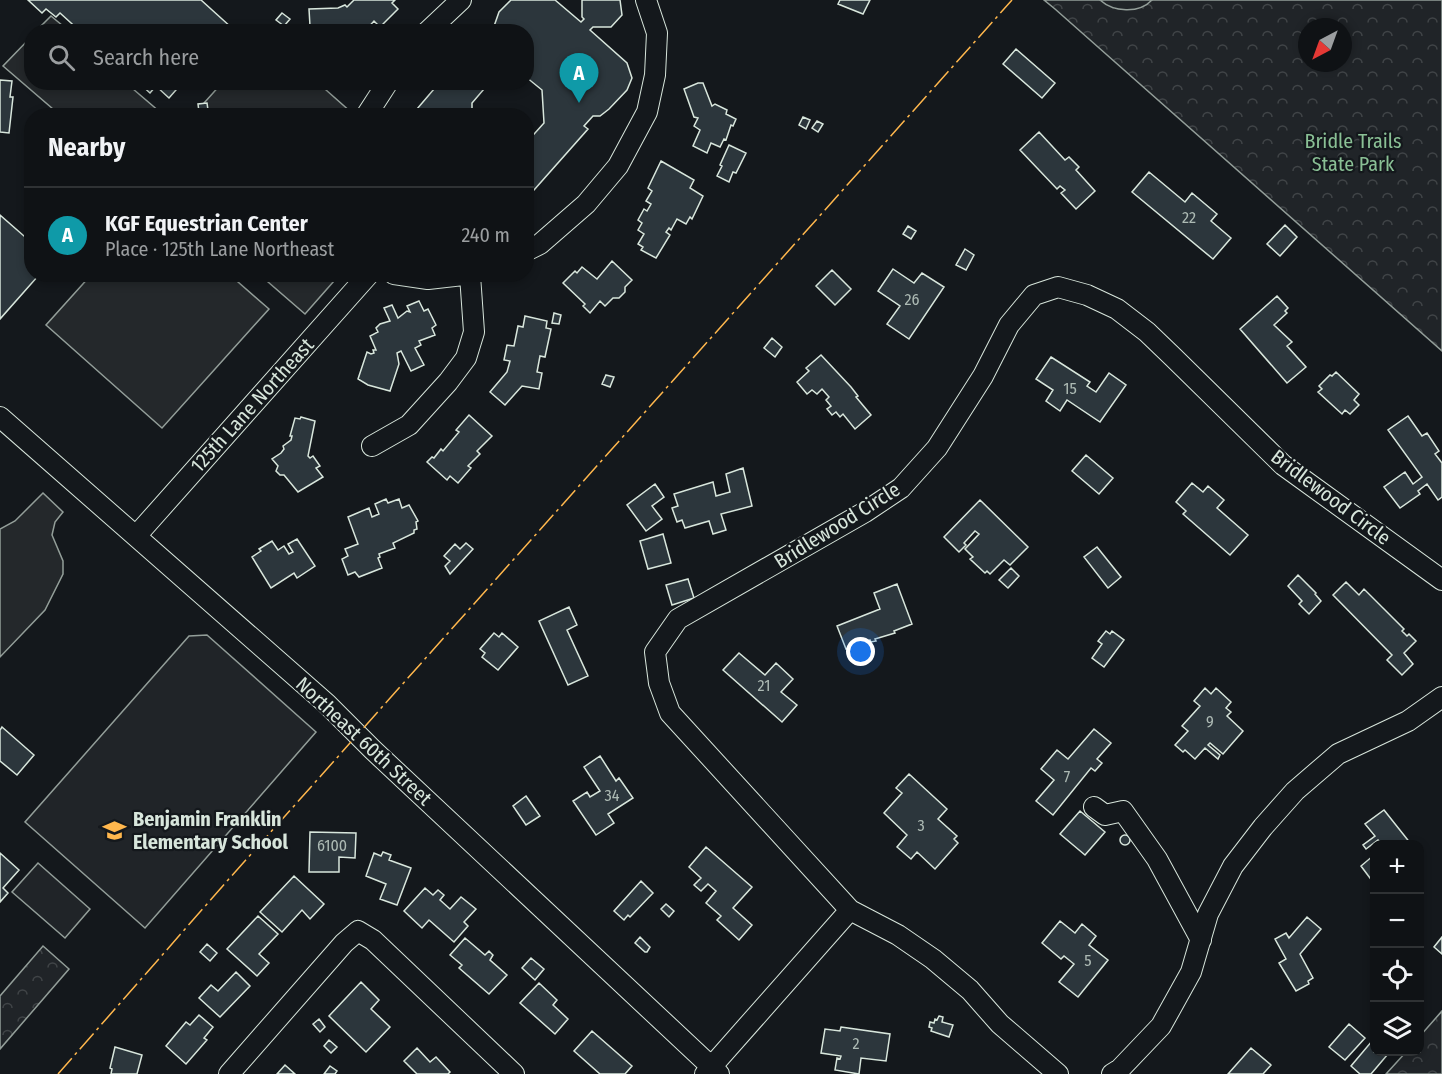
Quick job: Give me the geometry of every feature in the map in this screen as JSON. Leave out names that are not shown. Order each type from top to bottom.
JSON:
[{"type":"street","points":[[436,24],[461,0]]},
{"type":"street","points":[[534,247],[586,204],[618,166],[647,112],[655,75],[657,33],[646,0]]},
{"type":"street","points":[[370,108],[383,90]]},
{"type":"street","name":"125th Lane Northeast","points":[[136,536],[362,282]]},
{"type":"street","points":[[372,446],[409,425],[448,382],[466,358],[474,332],[471,282]]},
{"type":"street","name":"Bridlewood Circle","points":[[1058,1074],[1000,1024],[970,990],[933,959],[898,935],[850,910],[670,713],[658,683],[655,652],[678,619],[865,512],[902,488],[937,448],[983,376],[1009,326],[1034,295],[1058,286],[1087,295],[1117,309],[1147,332],[1283,465],[1442,580]]},
{"type":"street","name":"Northeast 60th Street","points":[[0,417],[327,704],[712,1071]]},
{"type":"street","points":[[1112,1074],[1120,1069],[1161,1026],[1191,972],[1208,914],[1233,866],[1295,790],[1338,754],[1408,721],[1442,697]]},
{"type":"street","points":[[1094,807],[1105,815],[1123,811],[1157,859],[1201,940]]},
{"type":"street","points":[[712,1071],[850,910]]},
{"type":"street","points":[[230,1074],[344,943],[358,931],[373,940],[514,1074]]},
{"type":"green space","name":"Bridle Trails State Park","points":[[1044,0],[1442,0],[1442,351],[1055,9]]},
{"type":"green space","points":[[1100,0],[1152,0],[1140,8],[1126,10],[1112,7]]},
{"type":"green space","points":[[207,635],[316,732],[145,928],[25,822],[189,636]]},
{"type":"green space","points":[[38,863],[90,909],[65,938],[12,892]]},
{"type":"green space","points":[[43,946],[69,969],[0,1049],[0,996]]},
{"type":"green space","points":[[1442,1011],[1442,1074],[1386,1074],[1402,1056],[1424,1056],[1424,1031]]},
{"type":"shaded area","points":[[51,16],[61,24],[43,24]]},
{"type":"shaded area","points":[[24,44],[24,84],[3,66]]},
{"type":"shaded area","points":[[31,90],[134,90],[155,108],[52,108]]},
{"type":"shaded area","points":[[216,90],[326,90],[346,108],[200,108]]},
{"type":"shaded area","points":[[85,282],[238,282],[269,309],[162,428],[46,325]]},
{"type":"shaded area","points":[[268,282],[333,282],[305,314]]},
{"type":"shaded area","points":[[43,493],[63,512],[55,522],[52,535],[63,561],[63,574],[45,610],[0,657],[0,529],[15,521]]},
{"type":"building","points":[[28,0],[201,0],[228,24],[72,24],[60,13],[56,17],[46,9],[42,13]]},
{"type":"building","points":[[354,0],[395,0],[392,3],[398,9],[383,24],[377,24],[374,21],[371,24],[310,24],[309,9],[338,8],[345,5],[347,7]]},
{"type":"building","points":[[511,0],[555,0],[581,22],[584,19],[582,0],[620,0],[622,15],[611,27],[593,27],[590,30],[627,63],[632,78],[627,90],[600,116],[593,116],[584,126],[588,129],[534,190],[534,134],[544,123],[542,90],[534,84],[534,24],[495,24],[499,12]]},
{"type":"building","points":[[840,0],[870,0],[863,14],[838,4]]},
{"type":"building","points":[[282,13],[290,19],[286,24],[276,20]]},
{"type":"building","points":[[1016,49],[1055,83],[1042,98],[1003,64]]},
{"type":"building","points":[[0,80],[12,81],[10,97],[13,97],[9,133],[0,132]]},
{"type":"building","points":[[703,83],[712,106],[715,104],[727,110],[726,114],[736,119],[733,126],[731,125],[726,140],[724,139],[720,147],[711,143],[707,153],[693,146],[700,130],[694,126],[698,118],[694,117],[684,89]]},
{"type":"building","points":[[160,90],[176,90],[169,98]]},
{"type":"building","points":[[433,90],[483,90],[472,103],[472,108],[418,108]]},
{"type":"building","points":[[207,103],[208,108],[198,108],[198,104]]},
{"type":"building","points":[[803,117],[810,120],[806,129],[799,125]]},
{"type":"building","points":[[817,121],[823,124],[818,132],[812,128]]},
{"type":"building","points":[[1039,132],[1065,160],[1069,157],[1079,167],[1076,170],[1095,191],[1076,209],[1061,193],[1065,190],[1060,186],[1057,189],[1020,150]]},
{"type":"building","points":[[729,145],[746,153],[729,182],[717,176]]},
{"type":"building","points":[[661,161],[694,180],[690,188],[703,196],[692,219],[690,217],[686,224],[677,219],[671,230],[669,228],[666,232],[670,235],[656,258],[641,250],[643,247],[638,244],[644,234],[638,230],[642,223],[638,220],[644,209],[647,211],[651,204],[646,201],[652,191],[648,188]]},
{"type":"building","points":[[1149,172],[1185,202],[1192,193],[1217,214],[1211,221],[1231,238],[1213,259],[1132,192]]},
{"type":"building","points":[[0,215],[24,236],[24,282],[33,282],[0,319]]},
{"type":"building","points":[[1285,225],[1297,237],[1280,256],[1267,244]]},
{"type":"building","points":[[908,226],[916,231],[911,239],[903,234]]},
{"type":"building","points":[[965,249],[974,255],[966,270],[956,265]]},
{"type":"building","points":[[612,261],[632,280],[619,298],[613,298],[605,306],[600,301],[590,313],[583,306],[585,304],[563,283],[582,267],[597,279]]},
{"type":"building","points":[[893,269],[914,283],[922,273],[944,287],[909,339],[887,324],[900,306],[878,291]]},
{"type":"building","points":[[832,270],[851,289],[835,305],[816,286]]},
{"type":"building","points":[[1277,296],[1288,308],[1285,311],[1287,313],[1274,325],[1292,342],[1287,346],[1306,367],[1287,383],[1240,329]]},
{"type":"building","points":[[419,301],[424,311],[428,309],[436,325],[432,328],[435,335],[419,341],[421,345],[415,348],[424,365],[411,371],[401,351],[397,353],[399,364],[390,391],[368,385],[358,379],[367,352],[371,354],[374,353],[373,350],[376,350],[370,336],[378,332],[376,328],[380,324],[390,321],[384,308],[392,305],[398,318],[407,311],[410,312],[407,306]]},
{"type":"building","points":[[554,313],[561,315],[559,324],[552,323]]},
{"type":"building","points":[[525,316],[547,321],[546,328],[551,329],[545,357],[540,356],[537,372],[542,373],[539,389],[522,386],[505,405],[490,392],[507,372],[510,361],[504,360],[507,345],[514,346],[518,326],[523,327]]},
{"type":"building","points":[[772,338],[782,347],[775,357],[764,348]]},
{"type":"building","points":[[821,355],[851,387],[871,415],[855,429],[843,414],[840,417],[836,412],[832,415],[827,409],[831,406],[826,400],[829,397],[822,389],[817,394],[812,390],[807,394],[797,382],[809,371],[806,368]]},
{"type":"building","points":[[1051,357],[1090,382],[1087,386],[1096,392],[1109,373],[1126,385],[1100,422],[1067,400],[1060,411],[1046,401],[1053,390],[1036,379]]},
{"type":"building","points":[[1336,372],[1359,394],[1354,400],[1359,405],[1350,414],[1345,410],[1342,414],[1318,392],[1322,389],[1319,386]]},
{"type":"building","points":[[606,375],[614,377],[610,387],[602,384]]},
{"type":"building","points":[[469,415],[492,436],[477,451],[480,454],[468,466],[471,468],[458,483],[450,476],[447,480],[427,462],[432,457],[434,458],[441,449],[443,451],[459,432],[456,430]]},
{"type":"building","points":[[1408,416],[1422,436],[1427,433],[1439,451],[1435,454],[1442,463],[1442,497],[1438,500],[1427,484],[1418,491],[1420,494],[1400,508],[1384,487],[1405,472],[1413,484],[1422,477],[1388,430]]},
{"type":"building","points":[[301,417],[315,421],[308,456],[310,458],[313,456],[320,466],[316,468],[323,477],[298,492],[284,475],[276,471],[278,466],[272,459],[281,453],[283,446],[291,440],[295,418],[300,419]]},
{"type":"building","points":[[1086,455],[1113,478],[1099,494],[1072,471]]},
{"type":"building","points":[[743,468],[752,506],[721,514],[726,530],[713,534],[709,521],[685,528],[682,520],[677,522],[672,508],[678,506],[674,494],[713,482],[716,496],[730,492],[726,474]]},
{"type":"building","points":[[1192,483],[1203,492],[1208,486],[1224,500],[1217,508],[1248,535],[1230,555],[1183,514],[1186,511],[1176,502]]},
{"type":"building","points":[[655,484],[664,497],[652,506],[662,519],[646,531],[627,505]]},
{"type":"building","points":[[386,499],[388,503],[399,499],[402,508],[409,505],[418,521],[416,522],[417,529],[414,533],[393,543],[395,548],[379,554],[378,558],[382,568],[359,577],[355,572],[348,575],[342,559],[348,556],[345,549],[358,544],[348,517],[369,508],[372,517],[379,514],[375,504]]},
{"type":"building","points":[[980,500],[1028,547],[1010,565],[1004,560],[990,574],[987,571],[985,573],[970,559],[973,557],[965,549],[979,534],[975,531],[959,552],[944,537]]},
{"type":"building","points":[[663,534],[671,563],[648,569],[640,541]]},
{"type":"building","points":[[297,539],[315,566],[297,578],[294,573],[271,588],[252,557],[261,551],[259,549],[272,541],[278,550],[284,546],[289,554],[293,552],[288,544]]},
{"type":"building","points":[[466,543],[473,549],[450,574],[445,566],[450,561],[444,556],[455,544],[460,549]]},
{"type":"building","points":[[1097,547],[1121,577],[1108,588],[1084,557]]},
{"type":"building","points":[[1011,568],[1019,576],[1008,588],[999,580]]},
{"type":"building","points":[[1298,575],[1321,601],[1309,614],[1299,604],[1302,601],[1288,586]]},
{"type":"building","points":[[688,579],[694,598],[672,605],[666,585]]},
{"type":"building","points":[[1346,582],[1359,595],[1364,589],[1404,629],[1402,631],[1407,636],[1409,634],[1416,641],[1404,653],[1413,664],[1402,675],[1387,660],[1392,655],[1333,595]]},
{"type":"building","points":[[897,584],[912,624],[894,631],[895,633],[875,639],[876,641],[871,642],[870,640],[846,649],[837,626],[880,609],[874,593]]},
{"type":"building","points":[[569,607],[577,625],[567,630],[588,676],[568,685],[539,621]]},
{"type":"building","points":[[1106,631],[1110,634],[1112,631],[1124,640],[1104,667],[1092,658],[1102,644],[1098,641]]},
{"type":"building","points":[[494,633],[499,637],[502,633],[518,647],[498,670],[482,657],[485,653],[480,649]]},
{"type":"building","points":[[739,653],[765,675],[776,663],[793,679],[781,692],[797,705],[782,722],[723,670]]},
{"type":"building","points":[[1205,688],[1211,694],[1216,688],[1231,702],[1226,708],[1231,712],[1227,716],[1243,731],[1223,754],[1210,743],[1208,745],[1220,755],[1218,759],[1205,748],[1195,759],[1175,745],[1188,731],[1182,726],[1200,706],[1194,701]]},
{"type":"building","points":[[2,727],[34,755],[17,775],[0,761],[0,730]]},
{"type":"building","points":[[1094,729],[1111,743],[1097,759],[1102,763],[1095,771],[1091,768],[1053,815],[1036,801],[1054,780],[1041,769],[1057,750],[1068,759]]},
{"type":"building","points":[[600,756],[616,781],[619,778],[633,798],[608,814],[614,823],[596,835],[573,801],[587,792],[590,797],[600,791],[584,767]]},
{"type":"building","points":[[909,774],[947,809],[938,819],[957,836],[954,839],[958,843],[935,869],[917,852],[911,859],[897,847],[907,835],[884,813],[902,793],[896,788]]},
{"type":"building","points":[[526,796],[540,816],[526,825],[513,806]]},
{"type":"building","points":[[1384,810],[1408,840],[1370,840],[1370,846],[1366,849],[1363,845],[1375,836],[1365,824]]},
{"type":"building","points":[[1080,811],[1105,832],[1085,855],[1060,834]]},
{"type":"building","points":[[310,832],[356,833],[355,858],[339,857],[339,872],[309,872]]},
{"type":"building","points":[[1125,835],[1129,836],[1129,844],[1125,845],[1121,844],[1120,840],[1121,836]]},
{"type":"building","points":[[706,847],[752,887],[733,908],[752,925],[739,940],[717,920],[721,916],[706,903],[716,891],[708,884],[701,891],[694,885],[701,878],[689,867]]},
{"type":"building","points":[[383,852],[391,855],[389,860],[411,868],[397,905],[380,899],[386,884],[366,876],[374,853],[381,856]]},
{"type":"building","points":[[0,853],[19,870],[3,888],[8,893],[0,902]]},
{"type":"building","points":[[1370,858],[1370,878],[1361,866]]},
{"type":"building","points":[[294,876],[324,904],[310,919],[302,910],[282,932],[260,912]]},
{"type":"building","points":[[641,881],[653,893],[630,917],[628,915],[624,920],[614,911]]},
{"type":"building","points":[[425,888],[433,895],[438,890],[444,895],[440,900],[450,909],[461,897],[476,909],[464,922],[468,926],[454,942],[429,920],[422,928],[404,911]]},
{"type":"building","points":[[666,904],[674,911],[669,917],[661,909]]},
{"type":"building","points":[[258,916],[278,934],[259,954],[269,963],[257,976],[227,949]]},
{"type":"building","points":[[1307,917],[1321,929],[1300,954],[1313,978],[1308,981],[1309,984],[1296,991],[1279,963],[1286,959],[1275,939],[1286,933],[1289,938]]},
{"type":"building","points":[[1060,921],[1075,933],[1082,924],[1096,936],[1089,945],[1108,960],[1078,997],[1059,982],[1074,964],[1064,956],[1061,959],[1042,943]]},
{"type":"building","points":[[640,937],[650,947],[647,952],[635,943]]},
{"type":"building","points":[[1442,937],[1442,954],[1434,947]]},
{"type":"building","points":[[465,938],[485,955],[489,951],[493,955],[490,960],[507,975],[489,994],[459,968],[462,965],[450,955]]},
{"type":"building","points":[[207,944],[217,953],[210,961],[200,952]]},
{"type":"building","points":[[531,958],[544,969],[535,980],[522,968]]},
{"type":"building","points":[[236,972],[250,986],[220,1017],[199,998],[211,985],[218,991]]},
{"type":"building","points":[[361,982],[379,1000],[371,1009],[390,1027],[366,1052],[329,1016]]},
{"type":"building","points":[[539,983],[557,1000],[553,1005],[568,1019],[555,1034],[520,1003]]},
{"type":"building","points":[[199,1015],[213,1027],[204,1038],[207,1040],[186,1064],[166,1046],[186,1022],[190,1025]]},
{"type":"building","points":[[939,1016],[943,1017],[942,1022],[953,1025],[949,1037],[931,1031],[932,1028],[929,1027],[930,1022],[934,1023]]},
{"type":"building","points":[[319,1019],[325,1027],[320,1032],[313,1024]]},
{"type":"building","points":[[1349,1024],[1365,1038],[1345,1060],[1329,1047]]},
{"type":"building","points":[[841,1027],[890,1034],[886,1061],[861,1058],[859,1074],[835,1070],[837,1058],[840,1059],[841,1056],[821,1053],[825,1029],[840,1031]]},
{"type":"building","points":[[592,1031],[632,1066],[625,1074],[600,1074],[574,1051]]},
{"type":"building","points":[[329,1040],[337,1047],[331,1053],[324,1046]]},
{"type":"building","points":[[1370,1043],[1370,1056],[1386,1056],[1371,1074],[1360,1074],[1351,1066]]},
{"type":"building","points":[[115,1047],[142,1055],[137,1074],[111,1074],[112,1069],[110,1068]]},
{"type":"building","points":[[417,1048],[430,1062],[436,1057],[450,1072],[448,1074],[417,1074],[404,1061]]},
{"type":"building","points":[[1251,1048],[1271,1065],[1263,1074],[1228,1074]]},
{"type":"building","points":[[285,1065],[295,1074],[277,1074]]},
{"type":"building","points":[[330,1066],[337,1071],[335,1074],[324,1074]]},
{"type":"power","points":[[58,1074],[1012,0]]},
{"type":"place","name":"KGF Equestrian Center","points":[[579,103]]},
{"type":"place","name":"Benjamin Franklin Elementary School","points":[[115,830]]}]
